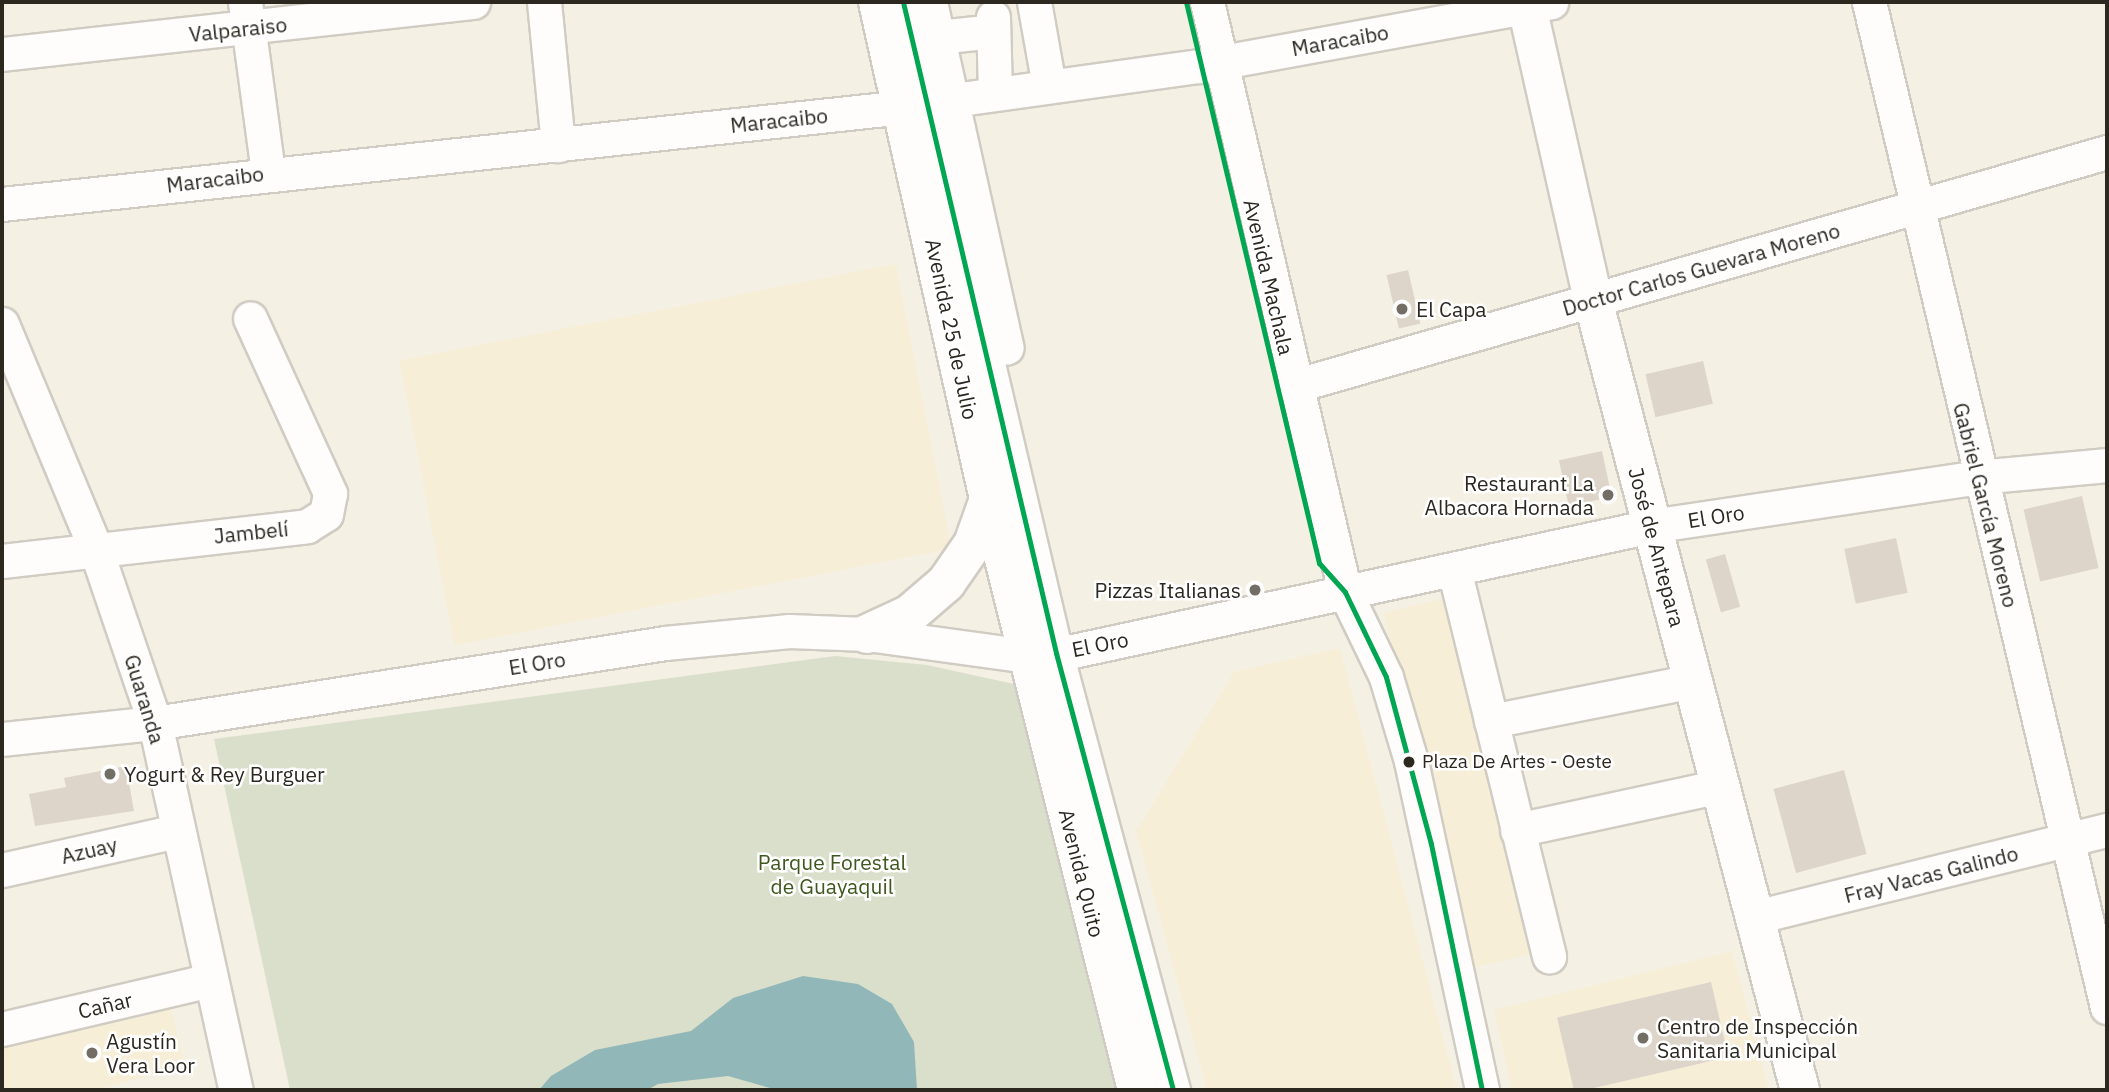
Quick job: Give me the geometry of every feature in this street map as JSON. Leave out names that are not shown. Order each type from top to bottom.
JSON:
[{"type":"main road","name":"Avenida 25 de Julio","points":[[878,2],[927,102],[989,499],[1052,653]]},
{"type":"main road","name":"José de Antepara","points":[[1535,3],[1593,300],[1800,1090]]},
{"type":"main road","points":[[867,634],[910,614],[946,583],[973,544],[989,499]]},
{"type":"main road","name":"Avenida Quito","points":[[1052,653],[1137,1090]]},
{"type":"street","name":"Valparaiso","points":[[2,54],[246,15],[473,2]]},
{"type":"street","points":[[544,2],[558,145]]},
{"type":"street","name":"Avenida 25 de Julio","points":[[903,2],[1052,653]]},
{"type":"street","name":"Avenida 25 de Julio","points":[[927,102],[938,37],[930,2]]},
{"type":"street","points":[[1034,2],[1049,86]]},
{"type":"street","name":"Avenida Machala","points":[[1186,2],[1210,64],[1345,592],[1386,677],[1411,761],[1463,1013],[1482,1090]]},
{"type":"street","name":"Avenida Machala","points":[[1207,2],[1210,64],[1319,563],[1345,592]]},
{"type":"street","name":"Gabriel García Moreno","points":[[1869,2],[1978,477],[2107,1007]]},
{"type":"street","name":"Maracaibo","points":[[2,204],[268,173],[558,145],[927,102],[1210,64],[1535,3]]},
{"type":"street","points":[[246,15],[268,173]]},
{"type":"street","points":[[938,37],[993,24],[995,93]]},
{"type":"street","name":"Doctor Carlos Guevara Moreno","points":[[1294,386],[2107,152]]},
{"type":"street","name":"Jambelí","points":[[2,561],[307,526],[326,514],[330,493],[250,318]]},
{"type":"street","name":"Guaranda","points":[[2,324],[96,550],[155,723],[207,981],[236,1090]]},
{"type":"street","name":"El Oro","points":[[2,739],[155,723],[665,643],[789,631],[867,634],[1052,653],[1651,526],[1978,477],[2107,465]]},
{"type":"street","points":[[1454,569],[1549,957]]},
{"type":"street","name":"Avenida Quito","points":[[1052,653],[1173,1090]]},
{"type":"street","points":[[1491,721],[1693,681]]},
{"type":"street","points":[[1517,830],[1721,786]]},
{"type":"street","name":"Fray Vacas Galindo","points":[[1755,918],[2107,830]]},
{"type":"street","name":"Azuay","points":[[2,870],[176,831]]},
{"type":"street","name":"Cañar","points":[[2,1029],[207,981]]},
{"type":"shaded area","points":[[896,264],[951,549],[455,645],[399,361]]},
{"type":"shaded area","points":[[1447,598],[1529,955],[1466,969],[1384,613]]},
{"type":"shaded area","points":[[1340,648],[1457,1090],[1207,1090],[1136,831],[1234,672]]},
{"type":"shaded area","points":[[1732,951],[1769,1090],[1512,1090],[1494,1010]]},
{"type":"shaded area","name":"Agustín Vera Loor","points":[[169,999],[185,1066],[96,1090],[2,1090],[2,1040]]},
{"type":"green space","name":"Parque Forestal de Guayaquil","points":[[835,656],[927,665],[1014,684],[1116,1090],[290,1090],[214,739]]},
{"type":"water","points":[[803,976],[858,984],[892,1004],[914,1042],[917,1090],[777,1090],[728,1076],[658,1084],[647,1090],[539,1090],[551,1076],[595,1050],[691,1031],[733,998]]},
{"type":"building","points":[[1408,270],[1420,324],[1399,329],[1387,275]]},
{"type":"building","points":[[1703,361],[1713,404],[1655,417],[1646,374]]},
{"type":"building","points":[[1602,451],[1612,497],[1569,506],[1559,460]]},
{"type":"building","points":[[2082,496],[2099,568],[2040,582],[2024,509]]},
{"type":"building","points":[[1896,538],[1908,593],[1856,604],[1844,549]]},
{"type":"building","points":[[1725,554],[1740,607],[1721,612],[1706,560]]},
{"type":"building","points":[[126,766],[134,811],[35,826],[29,794],[66,787],[64,778]]},
{"type":"building","points":[[1844,770],[1867,854],[1796,873],[1773,789]]},
{"type":"building","name":"Centro de Inspección Sanitaria Municipal","points":[[1711,982],[1728,1057],[1585,1090],[1574,1090],[1557,1018]]},
{"type":"transit line","points":[[903,2],[1056,653],[1173,1090]]},
{"type":"transit line","points":[[1186,2],[1319,563],[1345,592],[1386,677],[1431,844],[1482,1090]]},
{"type":"place","name":"El Capa","points":[[1402,309]]},
{"type":"place","name":"Restaurant La Albacora Hornada","points":[[1608,495]]},
{"type":"place","name":"Pizzas Italianas","points":[[1255,590]]},
{"type":"place","name":"Plaza De Artes - Oeste","points":[[1409,762]]},
{"type":"place","name":"Yogurt & Rey Burguer","points":[[110,774]]},
{"type":"place","name":"Centro de Inspección Sanitaria Municipal","points":[[1643,1038]]},
{"type":"place","name":"Agustín Vera Loor","points":[[92,1053]]}]
